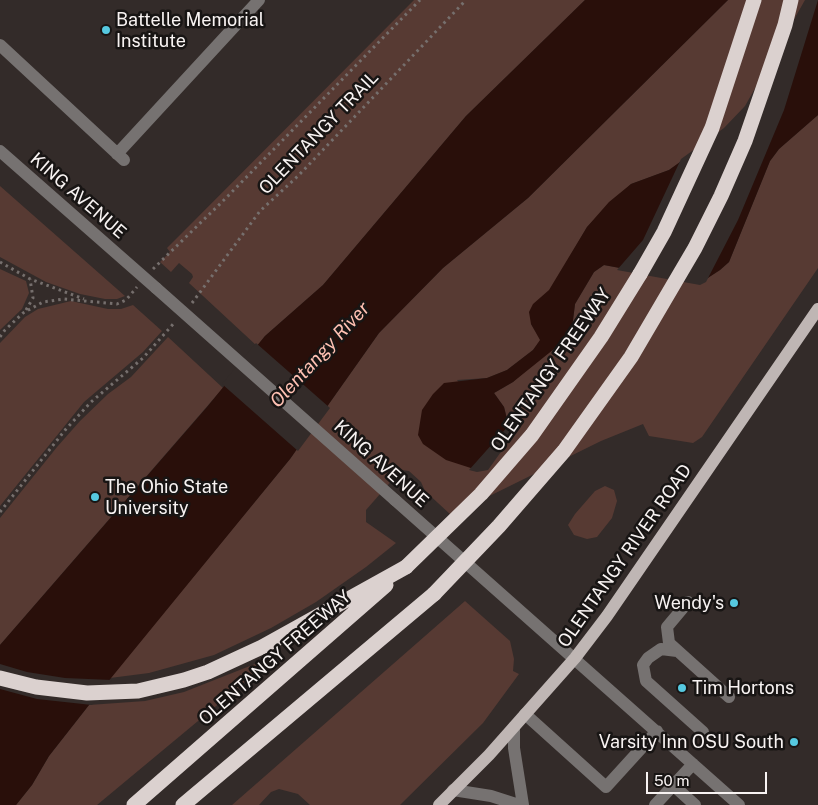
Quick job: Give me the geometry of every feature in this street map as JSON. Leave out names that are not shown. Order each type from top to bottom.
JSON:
[{"type":"highway","name":"OLENTANGY FREEWAY","points":[[134,805],[406,567],[454,522],[532,435],[601,338],[664,232],[712,128],[754,0]]},
{"type":"highway","points":[[183,805],[434,594],[499,526],[564,451],[631,357],[695,248],[721,196],[745,141],[785,25],[791,0]]},
{"type":"highway","points":[[0,678],[51,690],[114,692],[162,686],[208,672],[231,662],[406,567]]},
{"type":"main road","name":"OLENTANGY RIVER ROAD","points":[[438,805],[514,727],[575,658],[607,616],[818,309]]},
{"type":"street","points":[[0,45],[121,157],[125,148],[259,0]]},
{"type":"street","name":"KING AVENUE","points":[[0,151],[739,805]]},
{"type":"street","points":[[688,602],[667,627],[669,643],[729,697]]},
{"type":"street","points":[[677,651],[661,649],[648,658],[643,665],[646,681],[651,688],[703,732]]},
{"type":"street","points":[[525,714],[606,787],[657,731]]},
{"type":"street","points":[[514,727],[514,748],[523,805]]},
{"type":"street","points":[[655,805],[693,764]]},
{"type":"street","points":[[673,785],[695,805]]},
{"type":"street","points":[[453,790],[491,796],[520,805]]},
{"type":"path","points":[[23,313],[43,302],[64,299],[117,304],[126,300],[145,278],[420,0]]},
{"type":"path","name":"OLENTANGY TRAIL","points":[[201,293],[260,211],[298,176],[466,0]]},
{"type":"path","points":[[0,262],[30,279],[90,300]]},
{"type":"path","points":[[0,337],[23,313],[33,298],[30,279]]},
{"type":"path","points":[[0,512],[66,429],[91,402],[142,358],[166,332]]},
{"type":"shaded area","points":[[414,0],[585,0],[466,116],[323,285],[265,336],[257,346],[189,283],[193,277],[192,274],[179,263],[171,272],[160,262],[170,252],[167,248]]},
{"type":"shaded area","points":[[728,0],[808,0],[747,108],[726,129],[669,170],[631,184],[587,227],[531,324],[541,340],[533,350],[507,370],[487,378],[457,380],[506,441],[508,423],[504,407],[494,393],[513,382],[572,328],[575,304],[594,272],[604,265],[700,283],[720,270],[729,262],[770,161],[779,149],[818,115],[818,268],[702,437],[693,443],[649,436],[643,424],[601,441],[451,515],[425,491],[421,482],[409,471],[401,470],[366,510],[366,522],[396,543],[366,567],[316,602],[271,628],[214,655],[149,673],[110,678],[290,459],[379,333],[443,268],[528,198]]},
{"type":"shaded area","points":[[0,186],[125,296],[117,299],[105,299],[80,294],[46,282],[0,257]]},
{"type":"shaded area","points":[[0,269],[26,281],[29,293],[22,309],[0,330]]},
{"type":"shaded area","points":[[71,301],[108,309],[121,309],[133,305],[162,331],[143,352],[84,402],[0,506],[0,343],[25,317],[38,309]]},
{"type":"shaded area","points":[[168,337],[223,388],[0,645],[0,518],[80,421],[108,394],[131,377]]},
{"type":"shaded area","points":[[605,486],[614,490],[617,501],[612,518],[597,537],[587,539],[574,535],[568,525],[595,491]]},
{"type":"shaded area","points":[[465,601],[510,641],[514,659],[513,671],[519,674],[483,723],[400,805],[310,805],[298,794],[279,789],[271,792],[259,805],[232,805]]},
{"type":"shaded area","points":[[260,662],[263,667],[97,805],[16,805],[32,785],[49,756],[89,705],[145,701],[184,692]]},
{"type":"water","name":"Olentangy River","points":[[585,0],[728,0],[528,198],[443,268],[379,333],[290,459],[89,705],[49,756],[32,785],[16,805],[0,805],[0,645],[207,407],[265,336],[323,285],[466,116]]},
{"type":"water","points":[[808,0],[818,0],[818,115],[779,149],[770,161],[729,262],[700,283],[604,265],[594,272],[575,304],[572,328],[559,345],[513,382],[494,393],[504,407],[508,423],[506,441],[477,470],[446,460],[423,444],[418,435],[422,410],[433,394],[444,383],[487,378],[507,370],[533,350],[540,340],[531,324],[529,312],[533,304],[549,290],[587,227],[609,202],[631,184],[669,170],[726,129],[747,108]]},
{"type":"pier","points":[[805,0],[818,0],[784,110],[738,220],[706,282],[700,285],[617,270],[643,240],[681,159],[724,128],[745,106]]},
{"type":"pier","points":[[256,343],[330,408],[298,451],[222,384]]},
{"type":"pier","points":[[511,423],[508,442],[488,470],[477,472],[469,470]]},
{"type":"pier","points":[[0,664],[27,672],[65,678],[112,680],[92,705],[37,699],[0,689]]},
{"type":"place","name":"Battelle Memorial Institute","points":[[106,30]]},
{"type":"place","name":"The Ohio State University","points":[[95,497]]},
{"type":"place","name":"Wendy's","points":[[734,603]]},
{"type":"place","name":"Tim Hortons","points":[[682,688]]},
{"type":"place","name":"Varsity Inn OSU South","points":[[794,742]]}]
